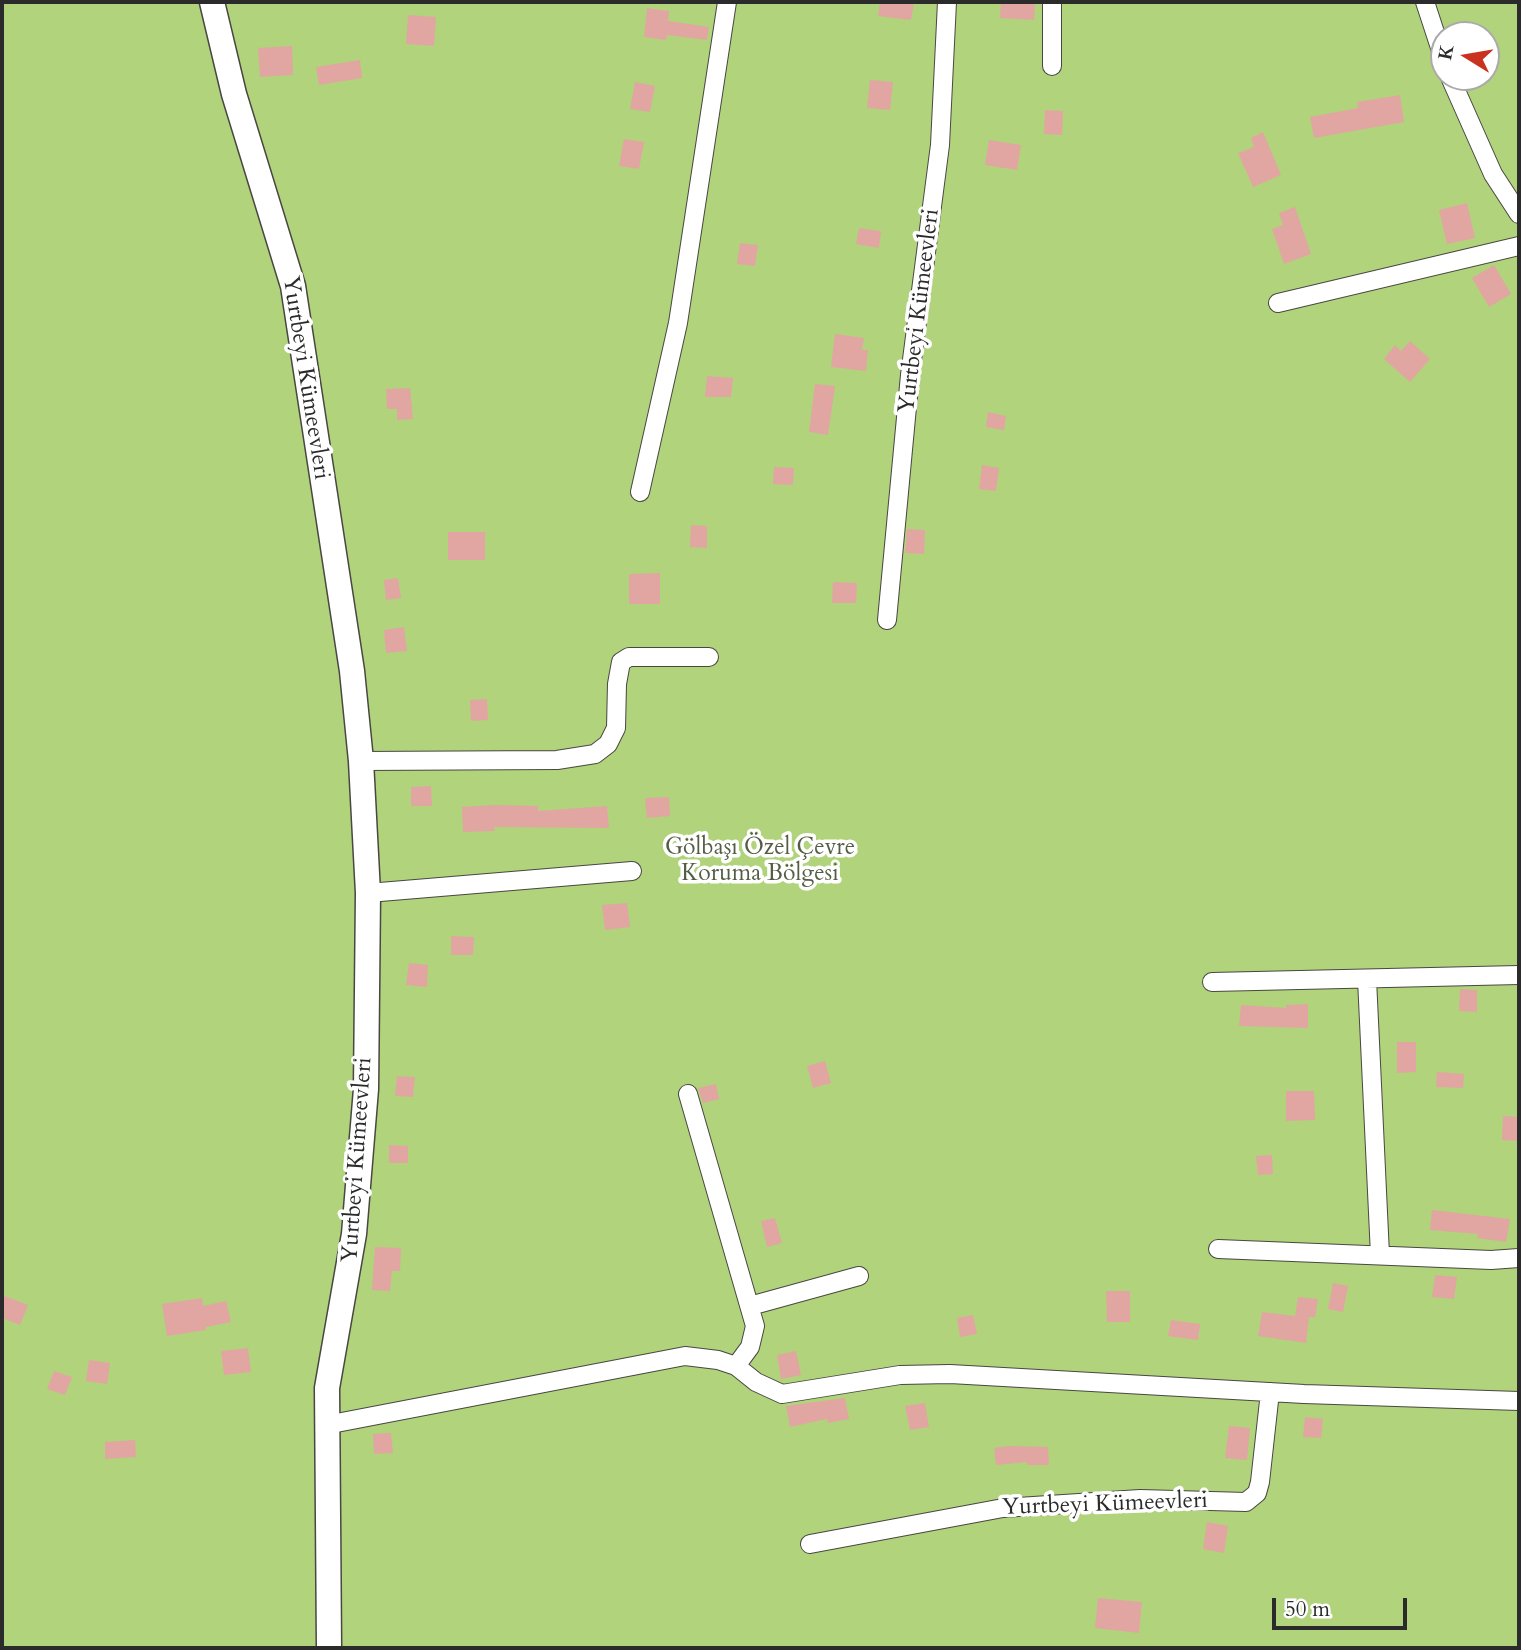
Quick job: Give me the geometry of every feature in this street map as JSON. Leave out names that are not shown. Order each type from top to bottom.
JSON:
[{"type":"street","name":"Yurtbeyi Kümeevleri","points":[[212,2],[234,94],[293,286],[352,671],[361,761],[368,893],[366,1088],[348,1276],[329,1370],[326,1425],[329,1648]]},
{"type":"street","points":[[640,492],[678,323],[727,2]]},
{"type":"street","name":"Yurtbeyi Kümeevleri","points":[[887,620],[910,375],[940,145],[947,2]]},
{"type":"street","points":[[1052,2],[1052,66]]},
{"type":"street","points":[[1425,2],[1431,21]]},
{"type":"street","points":[[1456,91],[1493,174],[1519,214]]},
{"type":"street","points":[[1278,303],[1519,246]]},
{"type":"street","points":[[361,761],[557,760],[595,754],[608,744],[615,728],[621,663],[629,657],[709,657]]},
{"type":"street","points":[[368,893],[632,871]]},
{"type":"street","points":[[1212,982],[1519,975]]},
{"type":"street","points":[[1367,979],[1380,1255]]},
{"type":"street","points":[[688,1094],[750,1306],[755,1335],[736,1366]]},
{"type":"street","points":[[1218,1249],[1519,1258]]},
{"type":"street","points":[[750,1306],[859,1276]]},
{"type":"street","points":[[326,1425],[635,1363],[685,1356],[718,1360],[736,1366],[763,1386],[782,1394],[900,1375],[950,1374],[1010,1375],[1270,1392],[1519,1401]]},
{"type":"street","name":"Yurtbeyi Kümeevleri","points":[[810,1544],[1003,1507],[1140,1499],[1246,1502],[1257,1493],[1260,1482],[1270,1392]]},
{"type":"green space","name":"Gölbaşı Özel Çevre Koruma Bölgesi","points":[[2,2],[1519,2],[1519,1648],[2,1648]]},
{"type":"building","points":[[880,2],[914,2],[911,20],[878,16]]},
{"type":"building","points":[[1001,2],[1035,2],[1034,20],[1000,18]]},
{"type":"building","points":[[647,8],[669,11],[668,21],[709,27],[707,40],[667,35],[666,40],[644,37]]},
{"type":"building","points":[[408,15],[436,17],[434,46],[406,44]]},
{"type":"building","points":[[292,46],[293,75],[260,77],[258,48]]},
{"type":"building","points":[[360,60],[362,78],[319,85],[316,67]]},
{"type":"building","points":[[870,80],[893,82],[890,110],[867,108]]},
{"type":"building","points":[[635,82],[655,86],[650,112],[630,109]]},
{"type":"building","points":[[1400,95],[1404,122],[1314,138],[1310,117],[1358,108],[1357,102]]},
{"type":"building","points":[[1045,110],[1063,111],[1062,135],[1044,134]]},
{"type":"building","points":[[1263,132],[1281,175],[1253,187],[1238,153],[1254,147],[1251,138]]},
{"type":"building","points":[[624,139],[644,142],[639,169],[619,166]]},
{"type":"building","points":[[989,140],[1021,145],[1017,170],[985,165]]},
{"type":"building","points":[[1467,203],[1475,238],[1447,244],[1439,210]]},
{"type":"building","points":[[1295,207],[1311,254],[1284,264],[1272,229],[1283,225],[1279,213]]},
{"type":"building","points":[[859,228],[881,231],[879,248],[856,244]]},
{"type":"building","points":[[740,243],[758,245],[755,266],[737,264]]},
{"type":"building","points":[[1494,265],[1511,294],[1489,307],[1472,278]]},
{"type":"building","points":[[835,334],[864,338],[862,350],[868,350],[866,371],[831,367]]},
{"type":"building","points":[[1410,341],[1430,359],[1410,382],[1384,359],[1395,345],[1401,351]]},
{"type":"building","points":[[707,376],[733,378],[731,397],[705,397]]},
{"type":"building","points":[[815,384],[835,386],[828,435],[809,432]]},
{"type":"building","points":[[410,388],[413,419],[397,420],[397,409],[387,409],[386,389]]},
{"type":"building","points":[[988,412],[1006,416],[1004,430],[986,427]]},
{"type":"building","points":[[982,465],[999,468],[996,491],[979,489]]},
{"type":"building","points":[[774,467],[794,468],[793,485],[773,484]]},
{"type":"building","points":[[691,525],[707,526],[707,548],[690,547]]},
{"type":"building","points":[[907,529],[925,530],[924,554],[905,553]]},
{"type":"building","points":[[448,532],[485,532],[485,560],[448,560]]},
{"type":"building","points":[[660,573],[660,604],[629,604],[629,574]]},
{"type":"building","points":[[398,578],[401,598],[386,600],[384,580]]},
{"type":"building","points":[[833,582],[857,583],[856,603],[832,603]]},
{"type":"building","points":[[404,627],[407,651],[386,653],[384,630]]},
{"type":"building","points":[[487,699],[488,720],[471,721],[470,700]]},
{"type":"building","points":[[431,786],[432,806],[411,806],[411,787]]},
{"type":"building","points":[[669,797],[670,816],[647,818],[645,798]]},
{"type":"building","points":[[538,806],[538,811],[607,806],[609,828],[494,827],[495,831],[463,832],[462,807]]},
{"type":"building","points":[[627,903],[630,927],[605,930],[602,905]]},
{"type":"building","points":[[451,936],[474,937],[473,955],[451,955]]},
{"type":"building","points":[[409,963],[428,965],[427,987],[406,985]]},
{"type":"building","points":[[1460,989],[1477,990],[1477,1012],[1459,1011]]},
{"type":"building","points":[[1308,1004],[1308,1028],[1239,1026],[1241,1005],[1286,1008],[1286,1005]]},
{"type":"building","points":[[1397,1042],[1416,1042],[1416,1072],[1397,1073]]},
{"type":"building","points":[[825,1061],[831,1083],[813,1088],[807,1066]]},
{"type":"building","points":[[1437,1072],[1464,1074],[1463,1088],[1436,1087]]},
{"type":"building","points":[[397,1076],[415,1077],[413,1097],[395,1096]]},
{"type":"building","points":[[716,1084],[719,1099],[703,1103],[698,1088]]},
{"type":"building","points":[[1286,1091],[1314,1091],[1315,1120],[1286,1121]]},
{"type":"building","points":[[1503,1116],[1519,1117],[1519,1141],[1502,1140]]},
{"type":"building","points":[[389,1145],[408,1146],[408,1163],[389,1163]]},
{"type":"building","points":[[1272,1155],[1273,1174],[1258,1175],[1256,1156]]},
{"type":"building","points":[[1432,1210],[1510,1219],[1506,1242],[1477,1238],[1478,1234],[1430,1230]]},
{"type":"building","points":[[775,1218],[782,1243],[767,1247],[761,1221]]},
{"type":"building","points":[[375,1247],[401,1248],[400,1271],[392,1271],[390,1291],[372,1290]]},
{"type":"building","points":[[1435,1275],[1457,1277],[1454,1299],[1432,1297]]},
{"type":"building","points":[[1333,1283],[1348,1286],[1343,1312],[1328,1309]]},
{"type":"building","points":[[1106,1291],[1130,1291],[1130,1322],[1107,1322]]},
{"type":"building","points":[[2,1295],[28,1305],[20,1325],[2,1318]]},
{"type":"building","points":[[1298,1297],[1318,1299],[1315,1317],[1309,1317],[1306,1343],[1258,1336],[1262,1312],[1295,1316]]},
{"type":"building","points":[[202,1298],[203,1306],[226,1301],[231,1322],[206,1327],[206,1330],[167,1336],[162,1304]]},
{"type":"building","points":[[973,1315],[977,1334],[960,1337],[957,1318]]},
{"type":"building","points":[[1171,1320],[1200,1324],[1198,1340],[1168,1336]]},
{"type":"building","points":[[248,1348],[251,1372],[224,1375],[221,1351]]},
{"type":"building","points":[[796,1351],[801,1375],[781,1379],[777,1355]]},
{"type":"building","points":[[89,1360],[110,1363],[107,1384],[86,1381]]},
{"type":"building","points":[[54,1371],[72,1377],[65,1395],[47,1389]]},
{"type":"building","points":[[845,1398],[849,1419],[828,1423],[827,1419],[790,1427],[786,1406]]},
{"type":"building","points":[[925,1403],[929,1427],[910,1430],[905,1406]]},
{"type":"building","points":[[1305,1417],[1323,1419],[1321,1438],[1303,1437]]},
{"type":"building","points":[[1229,1426],[1250,1428],[1247,1460],[1225,1458]]},
{"type":"building","points":[[391,1433],[393,1453],[374,1454],[373,1434]]},
{"type":"building","points":[[135,1440],[136,1457],[105,1459],[105,1442]]},
{"type":"building","points":[[1048,1447],[1049,1465],[1027,1465],[1027,1462],[996,1465],[994,1448]]},
{"type":"building","points":[[1207,1522],[1228,1526],[1224,1553],[1203,1549]]},
{"type":"building","points":[[1098,1598],[1142,1602],[1139,1633],[1095,1628]]}]
